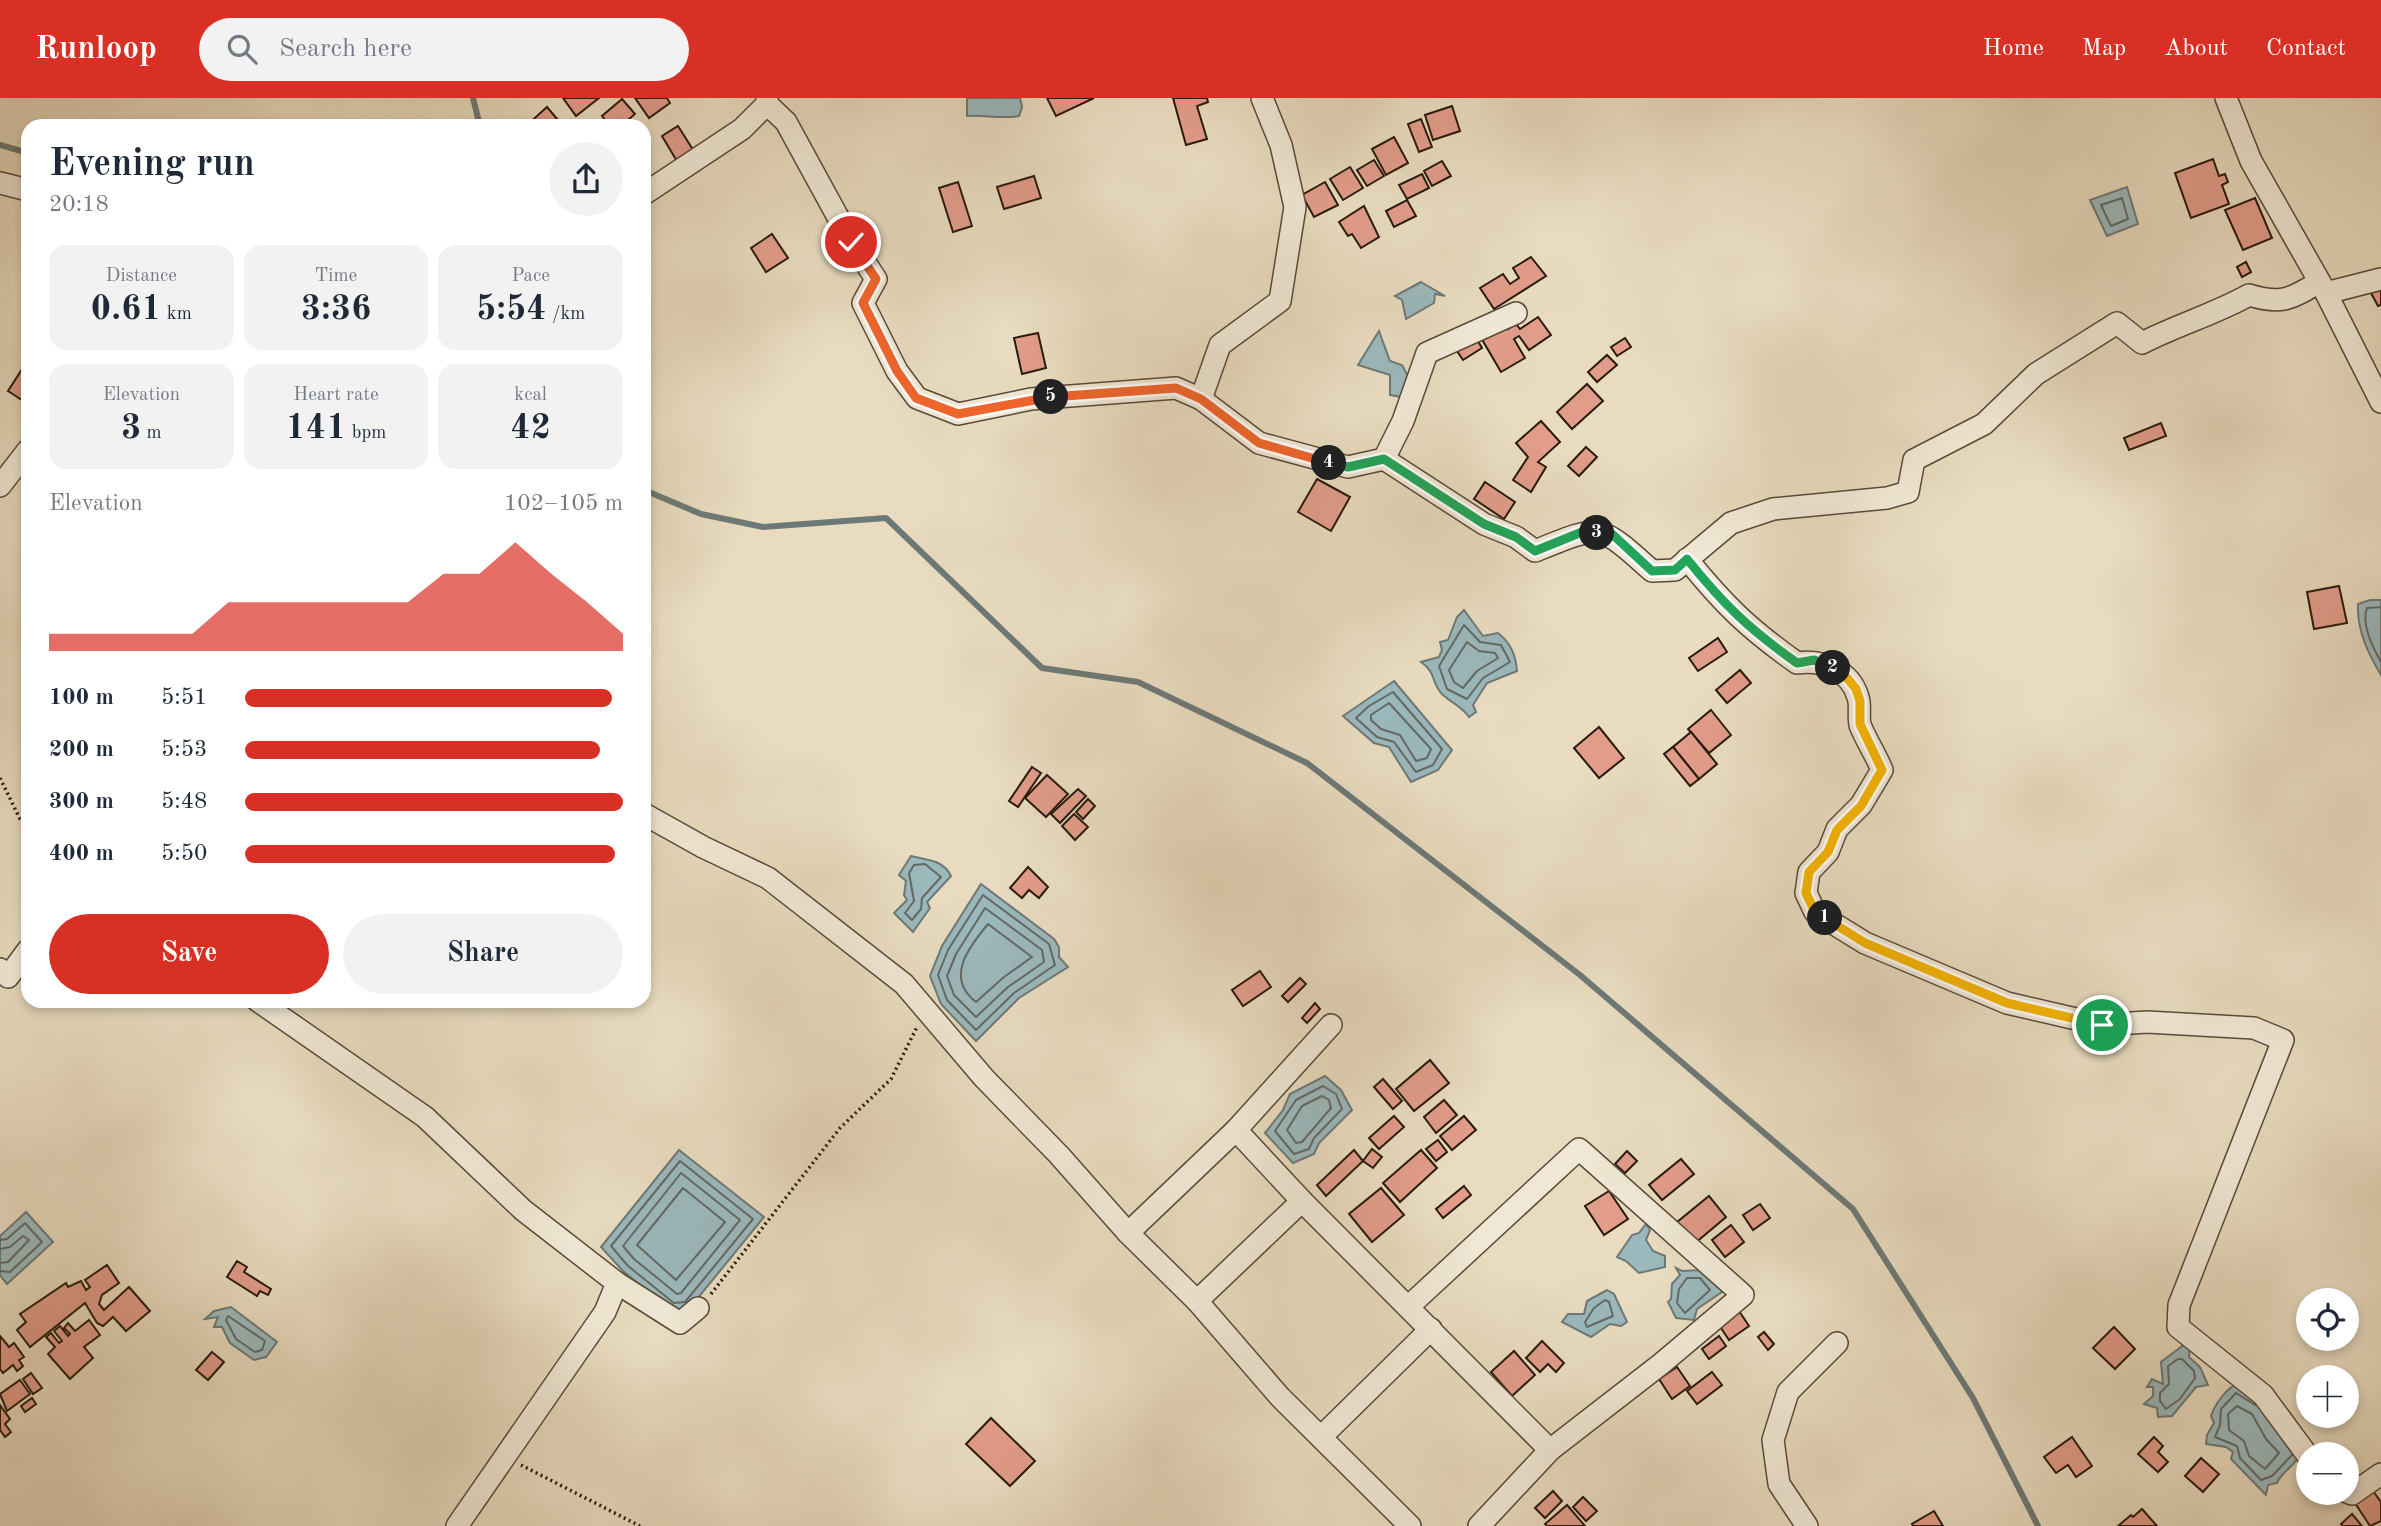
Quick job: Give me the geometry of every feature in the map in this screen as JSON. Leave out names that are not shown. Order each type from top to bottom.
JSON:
[{"type":"street","points":[[1201,399],[1220,345],[1280,301],[1295,207],[1282,145],[1262,98]]},
{"type":"street","points":[[2226,98],[2251,161],[2323,287],[2381,402]]},
{"type":"street","points":[[651,189],[742,129],[767,101],[786,122],[851,242],[876,279],[863,303],[897,371],[916,398],[958,414],[1031,399],[1176,388],[1201,399],[1259,443],[1348,467],[1384,459],[1484,524],[1516,537],[1535,551],[1582,532],[1612,534],[1652,571],[1675,570],[1731,523],[1773,509],[1887,498],[1908,492],[1914,460],[1984,424],[2007,406],[2036,374],[2117,323],[2142,343],[2175,326],[2220,312],[2249,295],[2272,302],[2323,287],[2381,279]]},
{"type":"street","points":[[0,183],[21,188]]},
{"type":"street","points":[[1384,459],[1403,421],[1427,353],[1516,313]]},
{"type":"street","points":[[0,486],[21,459]]},
{"type":"street","points":[[1687,559],[1721,601],[1752,632],[1797,663],[1814,660],[1831,667],[1848,679],[1856,689],[1860,701],[1860,724],[1882,770],[1861,806],[1837,830],[1828,852],[1809,872],[1806,893],[1815,912],[1865,943],[2007,1003],[2102,1025],[2147,1022],[2254,1028],[2283,1040],[2179,1305],[2178,1327],[2263,1395],[2298,1442]]},
{"type":"street","points":[[651,818],[703,847],[768,878],[861,949],[925,1005],[984,1078],[1059,1155],[1128,1233],[1197,1301],[1280,1397],[1410,1526]]},
{"type":"street","points":[[3,979],[21,958]]},
{"type":"street","points":[[268,1008],[425,1117],[523,1210],[617,1283],[680,1323],[698,1308]]},
{"type":"street","points":[[1128,1233],[1236,1130],[1331,1025]]},
{"type":"street","points":[[1236,1130],[1301,1201],[1550,1450]]},
{"type":"street","points":[[1408,1307],[1579,1149],[1743,1295],[1661,1364],[1550,1450],[1479,1526]]},
{"type":"street","points":[[1197,1301],[1301,1201]]},
{"type":"street","points":[[457,1526],[605,1312],[617,1283]]},
{"type":"street","points":[[1321,1437],[1431,1329]]},
{"type":"street","points":[[1807,1526],[1779,1484],[1773,1440],[1788,1392],[1837,1343]]},
{"type":"street","points":[[2359,1489],[2381,1474]]},
{"type":"path","points":[[0,778],[21,820]]},
{"type":"path","points":[[698,1308],[726,1278],[840,1128],[891,1079],[925,1005]]},
{"type":"path","points":[[506,1457],[640,1526]]},
{"type":"water","points":[[967,98],[1020,98],[1022,107],[1019,116],[967,116]]},
{"type":"water","points":[[2127,187],[2138,224],[2107,236],[2090,200]]},
{"type":"water","points":[[1421,282],[1445,296],[1435,294],[1434,303],[1406,319],[1402,300],[1395,296]]},
{"type":"water","points":[[1379,331],[1390,361],[1402,365],[1408,376],[1401,397],[1390,395],[1390,375],[1358,365]]},
{"type":"water","points":[[2381,600],[2381,675],[2368,650],[2359,623],[2358,604]]},
{"type":"water","points":[[1464,610],[1483,636],[1498,633],[1506,641],[1514,655],[1517,671],[1487,683],[1473,705],[1476,712],[1469,717],[1439,691],[1430,670],[1421,662],[1439,657],[1442,650],[1440,642],[1448,640],[1457,617]]},
{"type":"water","points":[[1394,681],[1452,750],[1438,770],[1411,782],[1389,747],[1374,743],[1343,716]]},
{"type":"water","points":[[911,856],[939,863],[951,876],[927,902],[930,908],[913,932],[894,913],[907,900],[904,895],[906,881],[899,875]]},
{"type":"water","points":[[981,884],[1054,939],[1059,947],[1059,957],[1068,967],[1019,998],[976,1041],[941,1004],[930,976],[942,946]]},
{"type":"water","points":[[1325,1076],[1341,1090],[1352,1110],[1319,1143],[1314,1154],[1293,1163],[1265,1133],[1283,1110],[1290,1094]]},
{"type":"water","points":[[679,1150],[764,1217],[688,1310],[670,1310],[623,1271],[601,1247]]},
{"type":"water","points":[[26,1212],[53,1242],[7,1284],[0,1275],[0,1236]]},
{"type":"water","points":[[1646,1224],[1650,1230],[1646,1240],[1653,1251],[1665,1256],[1665,1267],[1639,1273],[1617,1257],[1632,1235],[1639,1233]]},
{"type":"water","points":[[1676,1268],[1682,1271],[1702,1270],[1721,1286],[1722,1292],[1697,1309],[1694,1320],[1676,1318],[1668,1302],[1671,1299],[1672,1284],[1680,1275]]},
{"type":"water","points":[[1607,1290],[1614,1294],[1627,1322],[1621,1326],[1610,1324],[1591,1337],[1562,1322],[1568,1314],[1584,1314],[1587,1301]]},
{"type":"water","points":[[231,1307],[277,1342],[266,1357],[254,1360],[230,1343],[222,1327],[214,1327],[218,1317],[205,1319],[214,1311]]},
{"type":"water","points":[[2185,1344],[2190,1346],[2189,1357],[2200,1367],[2208,1385],[2196,1387],[2172,1416],[2158,1417],[2157,1408],[2144,1404],[2153,1396],[2153,1387],[2147,1387],[2152,1379],[2163,1384],[2161,1362]]},
{"type":"water","points":[[2239,1383],[2296,1448],[2295,1462],[2277,1483],[2268,1485],[2266,1495],[2231,1459],[2233,1452],[2226,1447],[2206,1444],[2207,1435],[2214,1423],[2211,1416],[2215,1406]]},
{"type":"building","points":[[563,98],[599,98],[576,116]]},
{"type":"building","points":[[635,98],[667,98],[670,103],[649,118]]},
{"type":"building","points":[[1047,98],[1094,98],[1056,116]]},
{"type":"building","points":[[1173,98],[1207,98],[1208,102],[1197,106],[1207,139],[1186,145]]},
{"type":"building","points":[[622,99],[635,114],[629,119],[604,119],[602,116]]},
{"type":"building","points":[[1452,106],[1460,131],[1433,140],[1425,115]]},
{"type":"building","points":[[547,107],[557,119],[534,119]]},
{"type":"building","points":[[1421,119],[1432,147],[1419,152],[1408,124]]},
{"type":"building","points":[[678,126],[695,153],[678,163],[662,136]]},
{"type":"building","points":[[1394,137],[1408,163],[1386,175],[1372,149]]},
{"type":"building","points":[[2213,159],[2219,176],[2225,174],[2228,182],[2222,185],[2229,204],[2191,218],[2175,173]]},
{"type":"building","points":[[1374,160],[1384,176],[1367,186],[1357,170]]},
{"type":"building","points":[[1442,161],[1451,176],[1432,186],[1424,171]]},
{"type":"building","points":[[1350,167],[1363,188],[1343,200],[1330,179]]},
{"type":"building","points":[[1422,174],[1429,188],[1407,199],[1399,185]]},
{"type":"building","points":[[1034,176],[1041,198],[1004,209],[997,187]]},
{"type":"building","points":[[958,182],[972,226],[953,232],[939,188]]},
{"type":"building","points":[[1325,182],[1338,205],[1314,217],[1302,195]]},
{"type":"building","points":[[2255,198],[2272,238],[2243,250],[2225,210]]},
{"type":"building","points":[[1407,200],[1416,216],[1394,227],[1386,211]]},
{"type":"building","points":[[1364,206],[1379,237],[1361,248],[1352,234],[1348,236],[1339,222]]},
{"type":"building","points":[[772,234],[788,258],[766,272],[751,248]]},
{"type":"building","points":[[1531,257],[1546,276],[1494,309],[1480,288],[1503,274],[1510,284],[1519,278],[1513,268]]},
{"type":"building","points":[[2246,262],[2251,272],[2242,277],[2237,267]]},
{"type":"building","points":[[2381,287],[2381,305],[2378,306],[2371,293]]},
{"type":"building","points":[[1538,317],[1551,335],[1529,350],[1519,336],[1514,339],[1525,358],[1501,372],[1480,336],[1504,322],[1508,329],[1516,324],[1520,329]]},
{"type":"building","points":[[1038,333],[1046,368],[1022,374],[1014,338]]},
{"type":"building","points":[[1475,336],[1482,348],[1463,360],[1455,348]]},
{"type":"building","points":[[1625,338],[1631,347],[1617,356],[1611,347]]},
{"type":"building","points":[[1607,355],[1617,365],[1597,382],[1588,372]]},
{"type":"building","points":[[21,371],[21,399],[8,391]]},
{"type":"building","points":[[1587,384],[1603,401],[1572,429],[1557,412]]},
{"type":"building","points":[[1541,421],[1560,442],[1538,462],[1546,467],[1531,492],[1513,480],[1528,457],[1516,443]]},
{"type":"building","points":[[2161,423],[2166,436],[2129,450],[2124,438]]},
{"type":"building","points":[[1586,447],[1597,457],[1579,476],[1568,466]]},
{"type":"building","points":[[1317,479],[1350,497],[1331,531],[1298,512]]},
{"type":"building","points":[[1485,482],[1515,502],[1504,519],[1474,499]]},
{"type":"building","points":[[2339,586],[2347,623],[2314,629],[2307,592]]},
{"type":"building","points":[[1718,638],[1727,652],[1698,671],[1689,658]]},
{"type":"building","points":[[1740,670],[1751,683],[1727,703],[1716,690]]},
{"type":"building","points":[[1711,710],[1731,735],[1709,753],[1688,729]]},
{"type":"building","points":[[1599,727],[1624,758],[1599,778],[1574,748]]},
{"type":"building","points":[[1691,732],[1717,764],[1699,779],[1673,747]]},
{"type":"building","points":[[1673,747],[1699,779],[1690,786],[1664,754]]},
{"type":"building","points":[[1032,767],[1041,773],[1018,807],[1009,801]]},
{"type":"building","points":[[1047,775],[1068,794],[1046,817],[1025,798]]},
{"type":"building","points":[[1078,789],[1086,796],[1060,823],[1051,814]]},
{"type":"building","points":[[1088,799],[1095,806],[1083,819],[1076,812]]},
{"type":"building","points":[[1074,814],[1088,827],[1075,840],[1062,826]]},
{"type":"building","points":[[1028,867],[1048,887],[1039,898],[1029,890],[1022,898],[1010,888]]},
{"type":"building","points":[[1260,971],[1271,987],[1243,1006],[1232,990]]},
{"type":"building","points":[[1300,978],[1306,984],[1288,1002],[1282,996]]},
{"type":"building","points":[[1315,1003],[1320,1009],[1307,1023],[1302,1018]]},
{"type":"building","points":[[1430,1060],[1449,1083],[1414,1111],[1396,1089]]},
{"type":"building","points":[[1383,1079],[1402,1101],[1393,1109],[1374,1087]]},
{"type":"building","points":[[1444,1100],[1457,1115],[1436,1133],[1424,1117]]},
{"type":"building","points":[[1394,1116],[1404,1127],[1379,1149],[1369,1138]]},
{"type":"building","points":[[1464,1116],[1476,1130],[1452,1150],[1440,1136]]},
{"type":"building","points":[[1438,1140],[1447,1152],[1436,1161],[1426,1149]]},
{"type":"building","points":[[1372,1149],[1382,1157],[1373,1168],[1363,1161]]},
{"type":"building","points":[[1354,1150],[1363,1161],[1326,1196],[1317,1185]]},
{"type":"building","points":[[1421,1150],[1437,1168],[1400,1202],[1383,1183]]},
{"type":"building","points":[[1627,1151],[1637,1161],[1625,1173],[1615,1164]]},
{"type":"building","points":[[1681,1159],[1694,1174],[1662,1200],[1649,1185]]},
{"type":"building","points":[[1464,1186],[1471,1195],[1443,1218],[1436,1209]]},
{"type":"building","points":[[1381,1188],[1404,1215],[1372,1242],[1349,1214]]},
{"type":"building","points":[[1609,1191],[1628,1219],[1604,1235],[1585,1206]]},
{"type":"building","points":[[1709,1196],[1726,1217],[1694,1244],[1676,1223]]},
{"type":"building","points":[[1760,1204],[1770,1218],[1753,1230],[1743,1215]]},
{"type":"building","points":[[1731,1225],[1744,1242],[1725,1257],[1712,1240]]},
{"type":"building","points":[[237,1261],[247,1267],[244,1272],[271,1289],[268,1295],[260,1291],[257,1296],[227,1277]]},
{"type":"building","points":[[107,1265],[119,1283],[102,1295],[99,1304],[104,1310],[129,1287],[150,1311],[126,1331],[113,1317],[103,1326],[97,1323],[85,1303],[30,1347],[17,1330],[26,1322],[20,1314],[66,1283],[68,1287],[81,1281],[86,1290],[90,1287],[85,1280]]},
{"type":"building","points":[[1739,1311],[1749,1326],[1729,1340],[1719,1325]]},
{"type":"building","points":[[89,1320],[100,1335],[84,1347],[93,1358],[70,1379],[48,1354],[55,1347],[46,1337],[51,1333],[59,1343],[62,1341],[54,1331],[60,1326],[68,1336],[70,1334],[64,1328],[68,1323],[75,1331]]},
{"type":"building","points":[[2114,1327],[2135,1349],[2115,1369],[2093,1348]]},
{"type":"building","points":[[1764,1332],[1774,1344],[1768,1350],[1758,1337]]},
{"type":"building","points":[[0,1336],[9,1347],[14,1343],[24,1357],[19,1360],[23,1366],[17,1371],[13,1365],[3,1373],[0,1369]]},
{"type":"building","points":[[1719,1336],[1726,1346],[1709,1359],[1702,1349]]},
{"type":"building","points":[[1542,1341],[1564,1363],[1556,1372],[1548,1364],[1540,1372],[1526,1358]]},
{"type":"building","points":[[1514,1351],[1535,1375],[1512,1396],[1491,1372]]},
{"type":"building","points":[[212,1352],[224,1362],[208,1380],[196,1370]]},
{"type":"building","points":[[1677,1367],[1690,1386],[1672,1399],[1659,1379]]},
{"type":"building","points":[[1712,1372],[1722,1385],[1697,1404],[1687,1391]]},
{"type":"building","points":[[31,1373],[42,1388],[33,1394],[23,1379]]},
{"type":"building","points":[[20,1380],[30,1394],[7,1411],[0,1394]]},
{"type":"building","points":[[32,1398],[36,1404],[25,1412],[21,1406]]},
{"type":"building","points":[[0,1405],[10,1419],[5,1424],[11,1432],[5,1437],[0,1430]]},
{"type":"building","points":[[991,1418],[1035,1461],[1010,1486],[966,1444]]},
{"type":"building","points":[[2072,1437],[2092,1466],[2076,1477],[2068,1465],[2056,1473],[2044,1457]]},
{"type":"building","points":[[2154,1437],[2163,1446],[2158,1452],[2168,1462],[2158,1472],[2138,1454]]},
{"type":"building","points":[[2201,1458],[2219,1474],[2203,1492],[2185,1476]]},
{"type":"building","points":[[1553,1491],[1562,1501],[1545,1518],[1535,1508]]},
{"type":"building","points":[[2373,1491],[2381,1502],[2381,1521],[2370,1526],[2356,1505],[2359,1505],[2359,1500]]},
{"type":"building","points":[[1583,1497],[1597,1511],[1586,1521],[1573,1507]]},
{"type":"building","points":[[1567,1505],[1585,1526],[1545,1524]]},
{"type":"building","points":[[2142,1509],[2157,1526],[2118,1526],[2131,1515],[2133,1517]]},
{"type":"building","points":[[1934,1511],[1943,1526],[1913,1526],[1912,1524]]},
{"type":"building","points":[[2352,1514],[2362,1526],[2341,1524]]},
{"type":"waterway","points":[[473,98],[478,119]]},
{"type":"waterway","points":[[0,145],[21,151]]},
{"type":"waterway","points":[[651,493],[701,514],[763,527],[886,518],[1042,668],[1138,682],[1307,763],[1580,975],[1853,1209],[1973,1398],[2038,1526]]},
{"type":"route","points":[[851,242],[876,279],[863,303],[897,371],[916,398],[958,414],[1031,399],[1176,388],[1201,399],[1259,443],[1302,457],[1348,467],[1384,459],[1484,524],[1516,537],[1535,551],[1582,532],[1612,534],[1652,571],[1675,570],[1687,559],[1721,601],[1752,632],[1797,663],[1814,660],[1831,667],[1848,679],[1856,689],[1860,701],[1860,724],[1870,740],[1882,770],[1861,806],[1837,830],[1828,852],[1809,872],[1806,893],[1815,912],[1865,943],[2007,1003],[2102,1025]]}]
